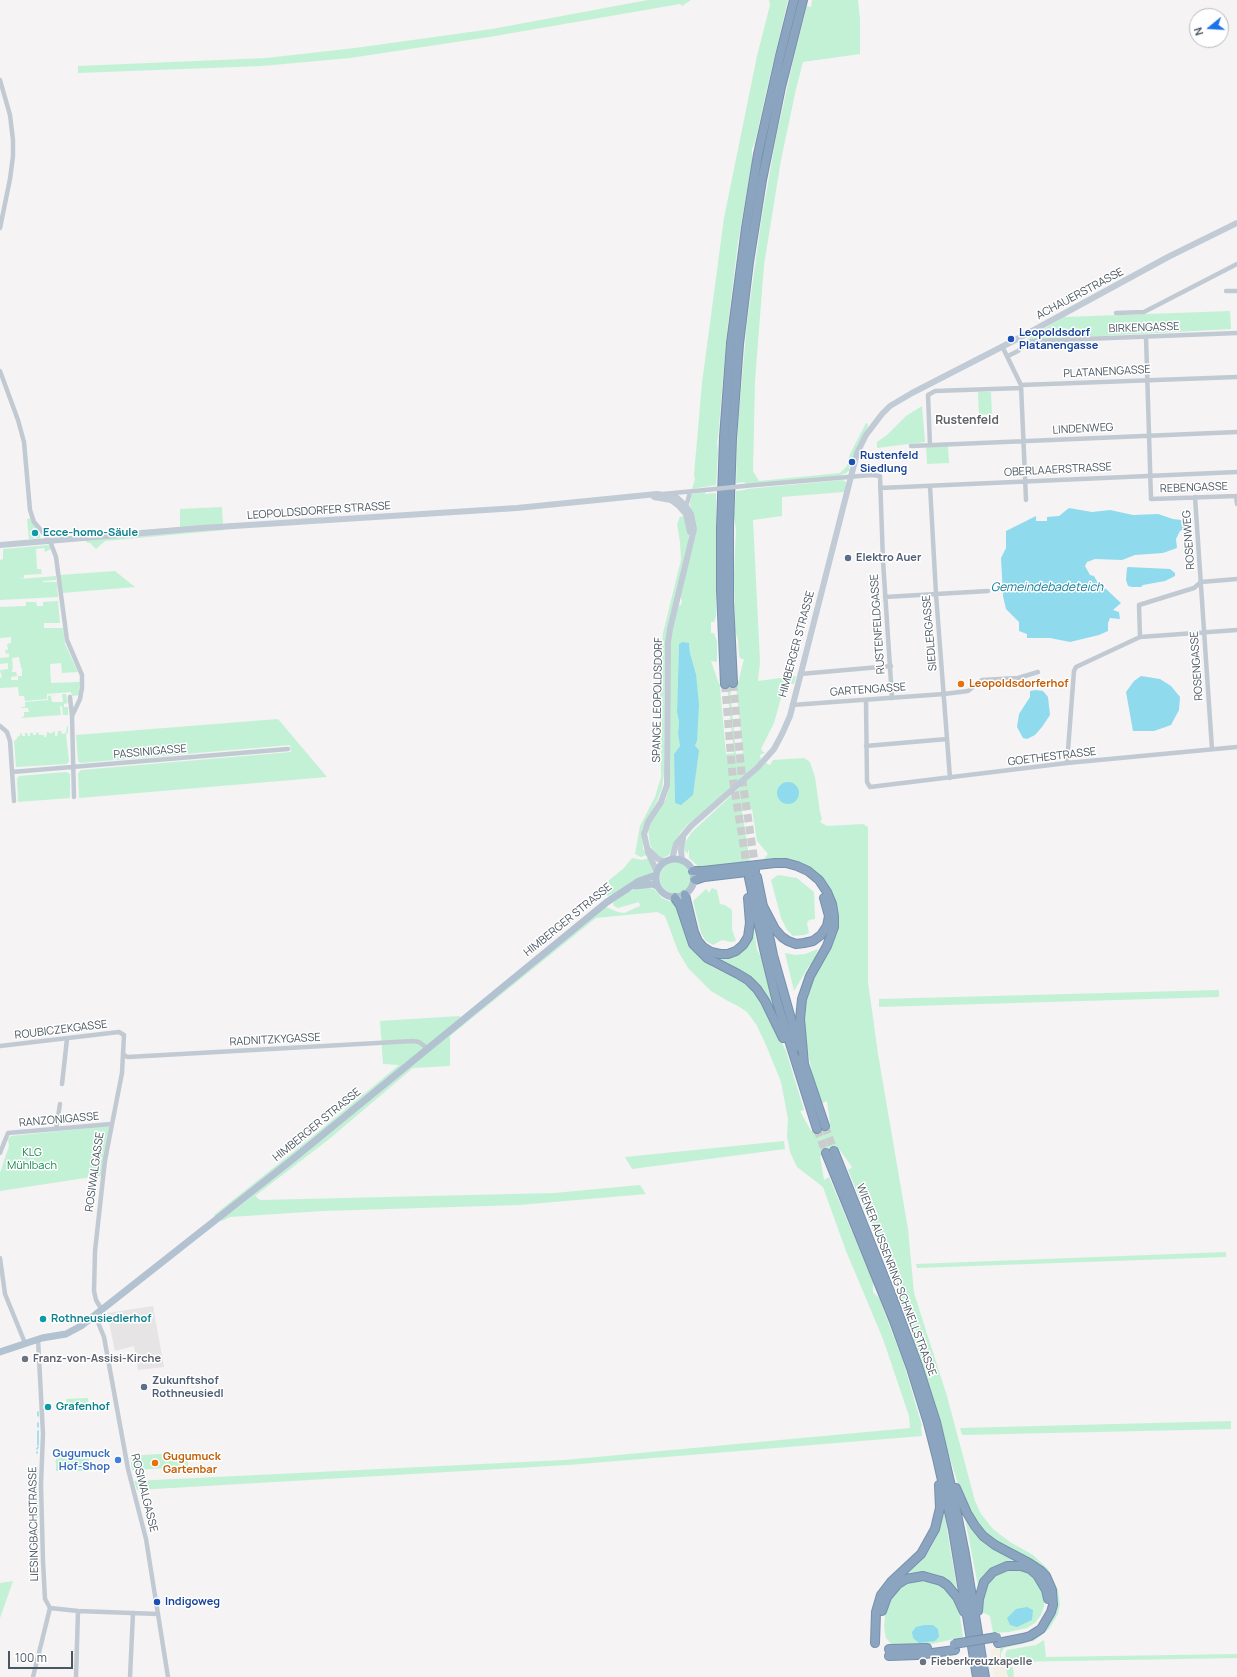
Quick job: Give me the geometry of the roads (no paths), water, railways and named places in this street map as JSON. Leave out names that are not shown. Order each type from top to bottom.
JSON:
[{"type":"highway","points":[[794,0],[758,154],[745,235],[731,343],[724,437],[721,528],[721,590],[729,683],[729,526],[732,439],[739,344],[749,262],[762,180],[781,87],[803,0]]},
{"type":"highway","points":[[693,871],[786,863],[808,871],[819,880],[827,892],[832,904],[834,927],[827,946],[810,976],[802,999],[800,1019],[800,1066]]},
{"type":"highway","points":[[695,880],[704,877],[775,868],[786,868],[795,871],[805,876],[815,884],[823,894],[829,916],[827,926],[821,935],[813,941],[796,944],[788,942],[775,929],[752,880]]},
{"type":"highway","points":[[752,880],[777,1002],[821,1127]]},
{"type":"highway","points":[[685,895],[694,932],[698,941],[703,947],[711,952],[728,954],[743,945],[748,937],[750,923],[748,898],[752,880]]},
{"type":"highway","points":[[675,898],[680,905],[693,944],[707,958],[748,980],[757,989],[800,1066]]},
{"type":"highway","points":[[763,906],[800,1066]]},
{"type":"highway","name":"WIENER AUSSENRING SCHNELLSTRASSE","points":[[977,1677],[953,1530],[937,1458],[911,1368],[830,1152],[889,1288],[918,1366],[936,1422],[966,1554],[985,1677]]},
{"type":"highway","points":[[937,1458],[940,1508],[935,1529],[921,1554],[891,1582],[881,1595],[876,1612],[879,1643],[884,1602],[890,1592],[898,1584],[915,1577],[931,1577],[940,1580],[947,1585],[957,1597],[969,1624]]},
{"type":"highway","points":[[889,1652],[917,1655],[997,1640],[1023,1638],[1030,1636],[1041,1628],[1051,1612],[1053,1597],[1052,1590],[1046,1576],[1029,1563],[995,1545],[975,1526],[967,1513],[948,1471]]},
{"type":"highway","points":[[978,1634],[979,1599],[981,1590],[988,1577],[993,1572],[1007,1566],[1021,1566],[1030,1569],[1037,1575],[1046,1590],[1048,1598],[1046,1612],[1033,1628],[1020,1634],[997,1640]]},
{"type":"main road","name":"ACHAUERSTRASSE","points":[[874,423],[890,406],[901,399],[1116,287],[1168,257],[1237,223]]},
{"type":"main road","name":"HIMBERGER STRASSE","points":[[668,860],[676,844],[691,826],[766,759],[782,734],[792,705],[859,448],[874,423]]},
{"type":"main road","name":"LEOPOLDSDORFER STRASSE","points":[[0,545],[202,528],[509,508],[663,494],[673,499]]},
{"type":"main road","name":"LEOPOLDSDORFER STRASSE","points":[[640,496],[673,499]]},
{"type":"main road","name":"SPANGE LEOPOLDSDORF","points":[[657,873],[655,864],[650,857],[645,841],[646,827],[661,802],[667,785],[668,642],[690,549],[694,522],[685,508],[673,499]]},
{"type":"main road","points":[[682,860],[680,850],[683,836]]},
{"type":"main road","points":[[647,848],[658,859],[682,860],[688,863],[693,871],[695,880],[692,889],[685,895],[675,898],[665,894],[658,886],[657,873],[662,864],[668,860]]},
{"type":"main road","name":"HIMBERGER STRASSE","points":[[0,1352],[25,1343],[38,1342],[69,1333],[102,1310],[293,1159],[607,902],[639,881],[657,873]]},
{"type":"main road","name":"HIMBERGER STRASSE","points":[[633,886],[646,884],[658,886]]},
{"type":"street","points":[[0,80],[10,115],[13,156],[0,228]]},
{"type":"street","points":[[1116,313],[1144,312],[1237,264]]},
{"type":"street","points":[[1226,292],[1237,291]]},
{"type":"street","name":"BIRKENGASSE","points":[[1008,356],[1018,351],[1027,342],[1034,341],[1237,333]]},
{"type":"street","points":[[1146,337],[1150,475]]},
{"type":"street","points":[[1002,346],[1021,386],[1026,500]]},
{"type":"street","points":[[0,371],[18,420],[24,442],[29,479],[30,510],[37,527],[50,541],[57,563],[67,640],[82,677],[80,699],[72,716]]},
{"type":"street","name":"PLATANENGASSE","points":[[930,444],[928,396],[935,391],[1148,379],[1237,377]]},
{"type":"street","name":"LINDENWEG","points":[[911,446],[1237,432]]},
{"type":"street","name":"OBERLAAERSTRASSE","points":[[880,488],[1237,472]]},
{"type":"street","name":"REBENGASSE","points":[[1150,475],[1151,499],[1237,496]]},
{"type":"street","name":"LEOPOLDSDORFER STRASSE","points":[[663,494],[851,477],[880,476]]},
{"type":"street","name":"RUSTENFELDGASSE","points":[[880,476],[892,698]]},
{"type":"street","name":"SIEDLERGASSE","points":[[930,486],[936,594],[950,778]]},
{"type":"street","points":[[685,508],[690,492]]},
{"type":"street","name":"LEOPOLDSDORFER STRASSE","points":[[673,499],[690,492]]},
{"type":"street","points":[[1237,496],[1237,504]]},
{"type":"street","name":"ROSENWEG","points":[[1195,497],[1201,582]]},
{"type":"street","points":[[1140,637],[1139,605],[1194,588],[1201,582],[1237,579]]},
{"type":"street","name":"ROSENGASSE","points":[[1201,582],[1212,749]]},
{"type":"street","points":[[886,597],[988,591]]},
{"type":"street","points":[[1066,764],[1074,671],[1080,665],[1140,637],[1237,630]]},
{"type":"street","points":[[800,674],[891,666]]},
{"type":"street","name":"GARTENGASSE","points":[[792,705],[944,694],[968,690],[982,680],[1018,678],[1038,672]]},
{"type":"street","points":[[70,697],[72,716],[74,797]]},
{"type":"street","points":[[866,700],[866,746],[947,740]]},
{"type":"street","points":[[0,726],[6,730],[9,737],[14,801]]},
{"type":"street","name":"GOETHESTRASSE","points":[[866,746],[869,787],[1066,764],[1237,747]]},
{"type":"street","name":"PASSINIGASSE","points":[[12,772],[288,749]]},
{"type":"street","name":"ROUBICZEKGASSE","points":[[0,1046],[119,1032],[124,1035]]},
{"type":"street","name":"ROSIWALGASSE","points":[[102,1310],[95,1296],[93,1278],[99,1207],[111,1124],[120,1082],[124,1035]]},
{"type":"street","points":[[62,1084],[67,1038]]},
{"type":"street","name":"RADNITZKYGASSE","points":[[123,1052],[125,1056],[128,1057],[413,1041],[420,1042],[427,1048]]},
{"type":"street","points":[[56,1129],[60,1104]]},
{"type":"street","name":"RANZONIGASSE","points":[[0,1153],[8,1133],[111,1124]]},
{"type":"street","points":[[0,1258],[5,1294],[25,1343]]},
{"type":"street","name":"ROSIWALGASSE","points":[[95,1315],[104,1337],[128,1469],[150,1560],[168,1677]]},
{"type":"street","name":"LIESINGBACHSTRASSE","points":[[33,1677],[50,1608],[46,1599],[42,1553],[41,1484],[43,1434],[41,1368],[38,1342]]},
{"type":"street","points":[[50,1608],[78,1611],[158,1614]]},
{"type":"street","points":[[76,1677],[78,1611]]},
{"type":"street","points":[[130,1677],[133,1613]]},
{"type":"water","name":"Gemeindebadeteich","points":[[1069,508],[1092,512],[1110,510],[1133,515],[1158,514],[1173,519],[1189,521],[1188,527],[1180,531],[1176,539],[1177,548],[1163,553],[1135,555],[1122,560],[1095,559],[1087,562],[1085,566],[1090,575],[1094,576],[1100,587],[1106,589],[1121,603],[1113,610],[1119,612],[1120,619],[1110,618],[1108,623],[1108,631],[1099,635],[1070,642],[1050,638],[1027,638],[1027,634],[1019,631],[1019,622],[1006,609],[1003,596],[1001,558],[1006,548],[1006,531],[1036,516],[1036,521],[1047,521],[1047,517],[1059,516]]},
{"type":"water","points":[[1128,567],[1170,569],[1175,573],[1175,576],[1165,581],[1143,585],[1141,587],[1132,587],[1128,586],[1126,580]]},
{"type":"water","points":[[682,642],[689,643],[690,653],[696,674],[699,705],[697,741],[695,746],[699,750],[693,795],[681,805],[675,803],[674,754],[680,746],[677,712],[679,644]]},
{"type":"water","points":[[1141,676],[1160,679],[1171,686],[1180,697],[1179,710],[1171,725],[1154,731],[1133,731],[1126,692],[1134,681]]},
{"type":"water","points":[[1030,691],[1043,691],[1048,697],[1050,715],[1035,735],[1027,739],[1023,738],[1017,727],[1019,714],[1030,697]]},
{"type":"water","points":[[788,782],[792,783],[798,789],[798,797],[792,803],[788,804],[784,803],[778,797],[777,793],[778,789],[784,783]]},
{"type":"water","points":[[1027,1607],[1033,1610],[1032,1620],[1017,1627],[1010,1625],[1007,1618],[1016,1609]]},
{"type":"water","points":[[933,1625],[938,1629],[939,1637],[935,1641],[919,1643],[913,1638],[912,1632],[916,1627]]},
{"type":"waterway","points":[[38,1431],[38,1445]]},
{"type":"waterway","points":[[36,1489],[37,1467]]},
{"type":"waterway","points":[[36,1495],[37,1506]]},
{"type":"waterway","points":[[37,1510],[37,1517]]},
{"type":"waterway","points":[[37,1536],[37,1545]]},
{"type":"tunnel","points":[[733,683],[742,778],[756,872]]},
{"type":"tunnel","points":[[725,684],[733,780],[748,873]]},
{"type":"tunnel","points":[[825,1126],[834,1151]]},
{"type":"tunnel","points":[[817,1129],[826,1153]]},
{"type":"place","name":"Leopoldsdorf Platanengasse","points":[[1011,339]]},
{"type":"place","name":"Rustenfeld Siedlung","points":[[852,462]]},
{"type":"place","name":"Ecce-homo-Säule","points":[[35,533]]},
{"type":"place","name":"Elektro Auer","points":[[848,558]]},
{"type":"place","name":"Leopoldsdorferhof","points":[[961,684]]},
{"type":"place","name":"Rothneusiedlerhof","points":[[43,1319]]},
{"type":"place","name":"Franz-von-Assisi-Kirche","points":[[25,1359]]},
{"type":"place","name":"Zukunftshof Rothneusiedl","points":[[144,1387]]},
{"type":"place","name":"Grafenhof","points":[[48,1407]]},
{"type":"place","name":"Gugumuck Hof-Shop","points":[[118,1460]]},
{"type":"place","name":"Gugumuck Gartenbar","points":[[155,1463]]},
{"type":"place","name":"Indigoweg","points":[[157,1602]]},
{"type":"place","name":"Fieberkreuzkapelle","points":[[923,1662]]},
{"type":"district","name":"Rustenfeld","points":[[967,421]]},
{"type":"park label","name":"KLG Mühlbach","points":[[32,1159]]}]
